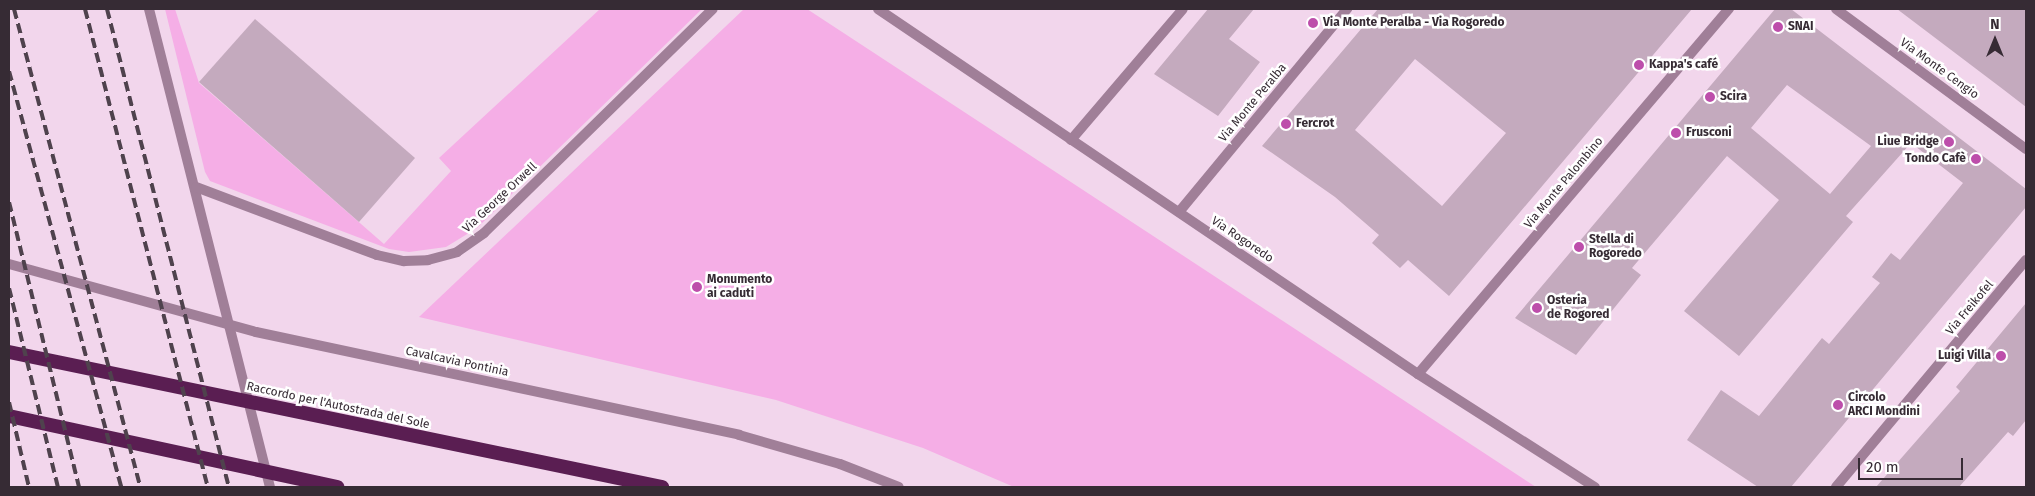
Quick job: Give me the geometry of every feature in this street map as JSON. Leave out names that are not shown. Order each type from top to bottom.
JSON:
[{"type":"highway","name":"Raccordo per l'Autostrada del Sole","points":[[9,352],[274,409],[662,487]]},
{"type":"highway","points":[[9,416],[337,487]]},
{"type":"street","points":[[149,9],[196,187],[270,487]]},
{"type":"street","name":"Via George Orwell","points":[[196,187],[377,254],[404,261],[420,261],[457,252],[484,234],[713,9]]},
{"type":"street","name":"Via Rogoredo","points":[[878,9],[1418,374],[1595,487]]},
{"type":"street","points":[[1071,140],[1182,9]]},
{"type":"street","name":"Via Monte Peralba","points":[[1179,212],[1347,9]]},
{"type":"street","name":"Via Monte Palombino","points":[[1418,374],[1729,9]]},
{"type":"street","name":"Via Monte Cengio","points":[[1836,9],[2026,149]]},
{"type":"street","name":"Via Freikofel","points":[[1836,487],[2026,260]]},
{"type":"street","name":"Cavalcavia Pontinia","points":[[9,264],[256,332],[739,435],[840,464],[899,487]]},
{"type":"shaded area","points":[[165,9],[175,9],[199,83],[384,244],[451,171],[439,158],[600,9],[702,9],[477,228],[446,247],[409,252],[389,249],[210,181],[205,172]]},
{"type":"shaded area","points":[[744,9],[807,9],[1536,487],[1014,487],[923,448],[776,400],[419,317]]},
{"type":"building","points":[[1208,9],[1254,9],[1229,39],[1260,62],[1218,116],[1154,74]]},
{"type":"building","points":[[1378,9],[1692,9],[1449,296],[1408,260],[1400,268],[1372,243],[1379,235],[1335,197],[1262,146]],"holes":[[[1415,59],[1506,133],[1442,206],[1355,130]]]},
{"type":"building","points":[[1775,9],[1791,9],[2026,189],[2026,207],[1791,487],[1758,487],[1687,440],[1721,390],[1759,416],[1822,338],[1829,344],[1880,283],[1872,277],[1891,253],[1900,260],[1963,183],[1911,143],[1846,216],[1853,222],[1739,356],[1684,311],[1779,200],[1727,156],[1632,268],[1641,275],[1576,355],[1515,318]],"holes":[[[1787,85],[1871,146],[1830,194],[1751,128]]]},
{"type":"building","points":[[1897,9],[2026,9],[2026,107],[2004,90]]},
{"type":"building","points":[[255,19],[415,158],[359,222],[199,82]]},
{"type":"building","points":[[2026,303],[2026,420],[2013,436],[2008,432],[1959,487],[1876,487],[1960,391],[1956,387]]},
{"type":"railway","points":[[14,9],[140,487]]},
{"type":"railway","points":[[85,9],[208,487]]},
{"type":"railway","points":[[107,9],[229,487]]},
{"type":"railway","points":[[9,71],[121,487]]},
{"type":"railway","points":[[9,202],[79,487]]},
{"type":"railway","points":[[9,288],[58,487]]},
{"type":"railway","points":[[9,402],[29,487]]},
{"type":"place","name":"Via Monte Peralba - Via Rogoredo","points":[[1313,23]]},
{"type":"place","name":"SNAI","points":[[1778,27]]},
{"type":"place","name":"Kappa's café","points":[[1639,65]]},
{"type":"place","name":"Scira","points":[[1710,97]]},
{"type":"place","name":"Fercrot","points":[[1286,124]]},
{"type":"place","name":"Frusconi","points":[[1676,133]]},
{"type":"place","name":"Liue Bridge","points":[[1949,142]]},
{"type":"place","name":"Tondo Cafè","points":[[1976,159]]},
{"type":"place","name":"Stella di Rogoredo","points":[[1579,247]]},
{"type":"place","name":"Monumento ai caduti","points":[[697,287]]},
{"type":"place","name":"Osteria de Rogored","points":[[1537,308]]},
{"type":"place","name":"Luigi Villa","points":[[2001,356]]},
{"type":"place","name":"Circolo ARCI Mondini","points":[[1838,405]]}]
